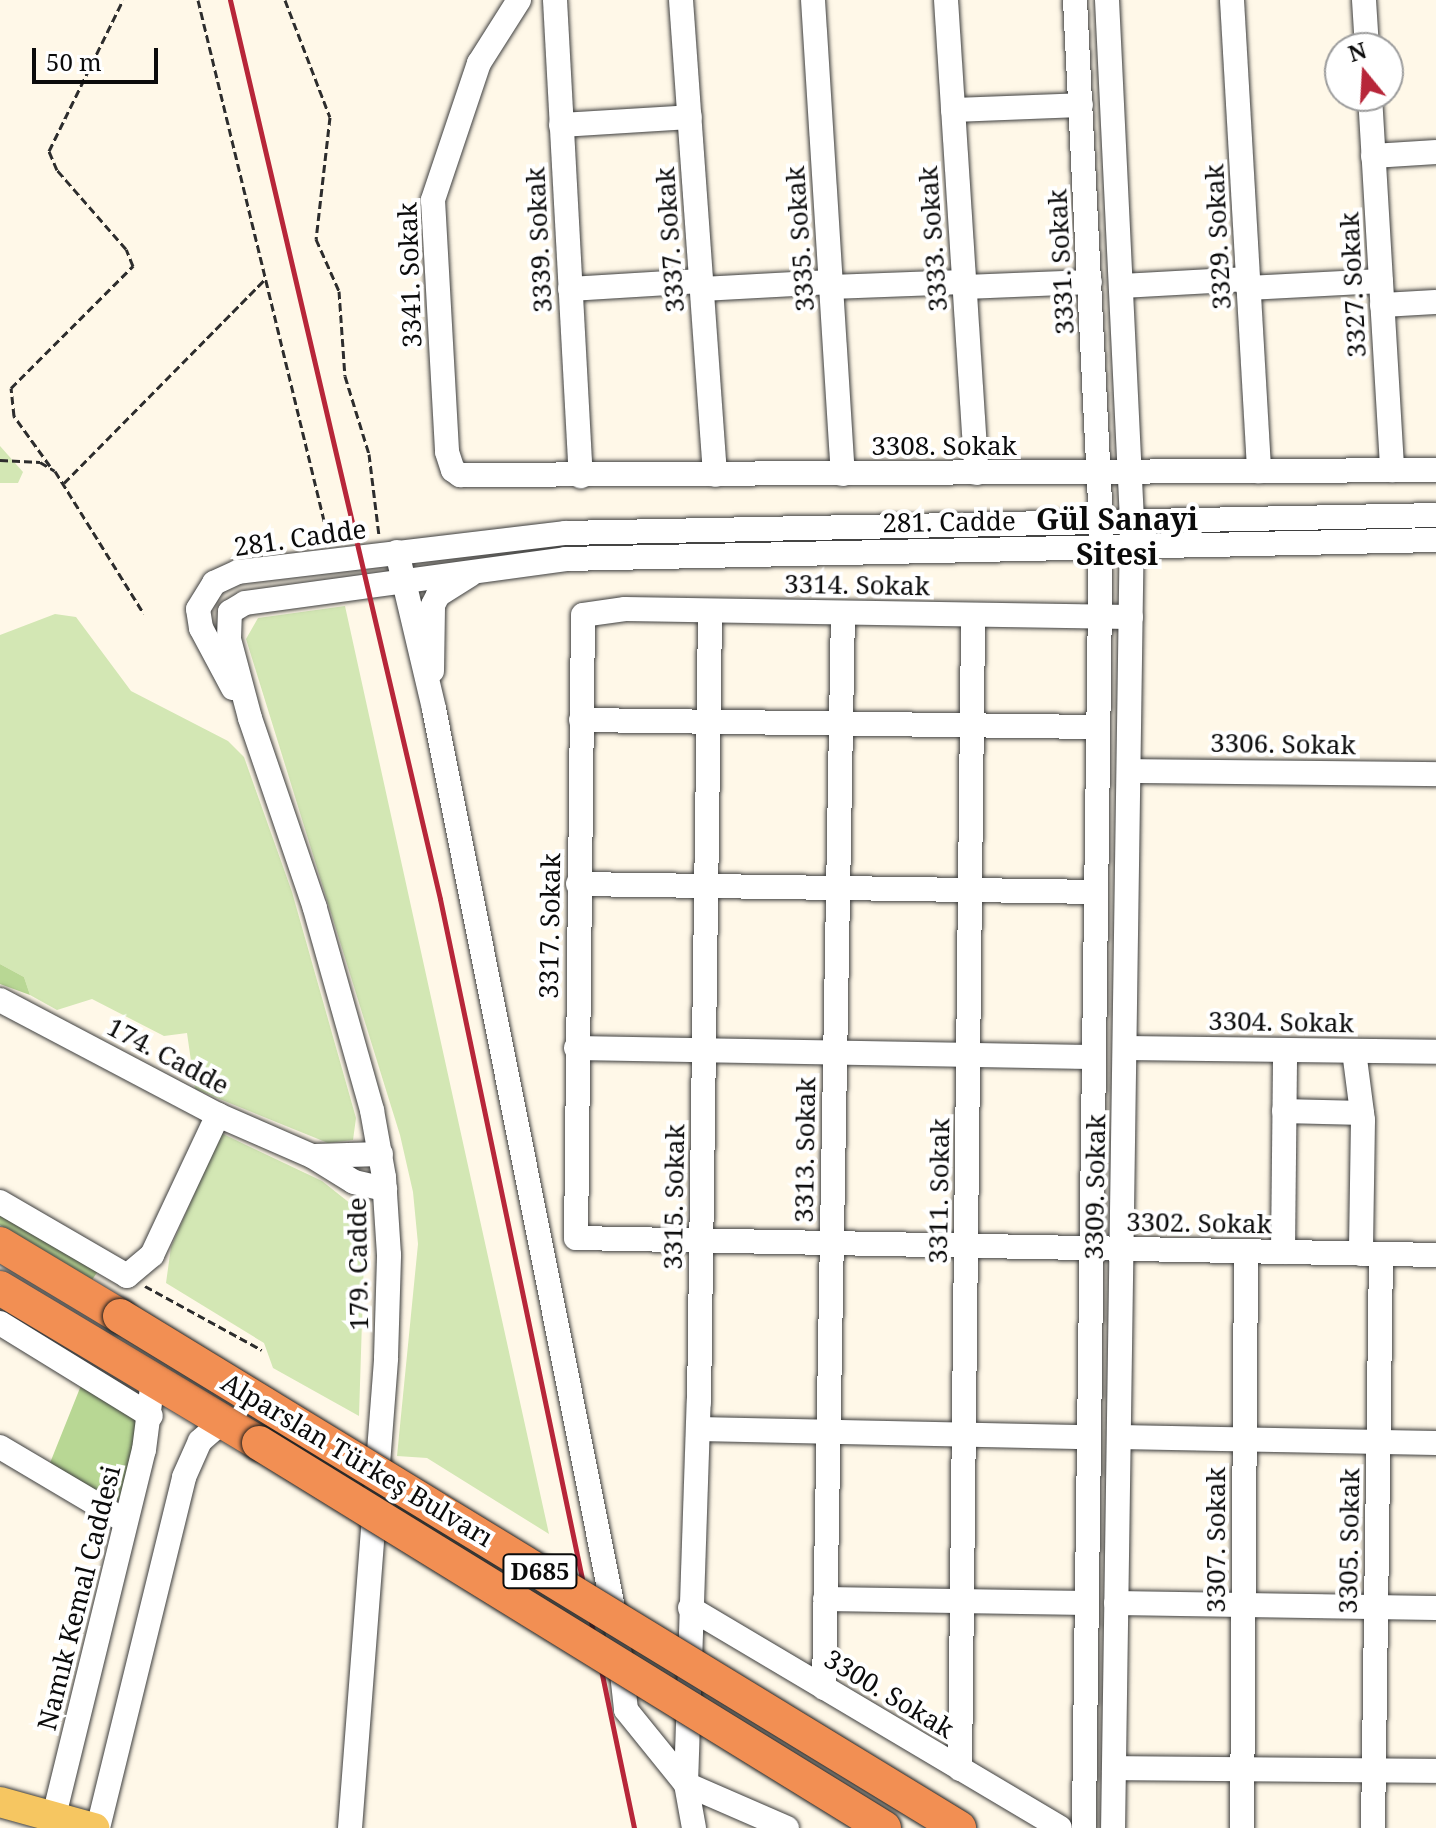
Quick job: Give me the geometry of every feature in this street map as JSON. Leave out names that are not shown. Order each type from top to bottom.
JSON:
[{"type":"highway","name":"Alparslan Türkeş Bulvarı","points":[[0,1244],[959,1828]]},
{"type":"highway","name":"Alparslan Türkeş Bulvarı","points":[[0,1288],[223,1421],[884,1828]]},
{"type":"main road","points":[[0,1802],[52,1822],[96,1828]]},
{"type":"street","name":"3341. Sokak","points":[[453,470],[447,452],[433,200],[479,63],[519,0]]},
{"type":"street","name":"3339. Sokak","points":[[555,0],[581,476]]},
{"type":"street","name":"3337. Sokak","points":[[681,0],[715,475]]},
{"type":"street","name":"3335. Sokak","points":[[813,0],[843,474]]},
{"type":"street","name":"3333. Sokak","points":[[946,0],[977,473]]},
{"type":"street","name":"3331. Sokak","points":[[1075,0],[1100,473],[1100,547]]},
{"type":"street","points":[[1107,0],[1132,521]]},
{"type":"street","name":"3329. Sokak","points":[[1232,0],[1259,471]]},
{"type":"street","points":[[1364,0],[1366,32]]},
{"type":"street","points":[[953,110],[1081,105]]},
{"type":"street","name":"3327. Sokak","points":[[1371,112],[1392,470]]},
{"type":"street","points":[[561,125],[690,117]]},
{"type":"street","points":[[1373,156],[1436,152]]},
{"type":"street","points":[[570,289],[1090,282]]},
{"type":"street","points":[[1122,286],[1248,284],[1382,293],[1436,302]]},
{"type":"street","name":"3308. Sokak","points":[[453,470],[470,477],[1436,470]]},
{"type":"street","name":"281. Cadde","points":[[250,718],[201,628],[202,595],[229,574],[577,533],[1436,515]]},
{"type":"street","name":"3309. Sokak","points":[[1113,1828],[1132,521]]},
{"type":"street","name":"281. Cadde","points":[[250,718],[228,629],[234,608],[481,568],[616,556],[1436,540]]},
{"type":"street","name":"3309. Sokak","points":[[1084,1828],[1100,547]]},
{"type":"street","points":[[390,553],[403,582],[434,709],[617,1628],[624,1703],[635,1727],[686,1784],[787,1828]]},
{"type":"street","points":[[434,709],[433,605],[438,595],[481,568]]},
{"type":"street","name":"3314. Sokak","points":[[583,615],[625,609],[1131,617]]},
{"type":"street","name":"3315. Sokak","points":[[694,1828],[686,1784],[698,1429],[710,611]]},
{"type":"street","name":"3313. Sokak","points":[[824,1688],[843,613]]},
{"type":"street","name":"3317. Sokak","points":[[576,1238],[583,615]]},
{"type":"street","name":"3311. Sokak","points":[[960,1769],[973,615]]},
{"type":"street","name":"179. Cadde","points":[[250,718],[315,908],[381,1154],[385,1189],[386,1358],[350,1828]]},
{"type":"street","points":[[581,720],[1098,727]]},
{"type":"street","name":"3306. Sokak","points":[[1129,771],[1436,774]]},
{"type":"street","points":[[578,884],[1096,892]]},
{"type":"street","name":"174. Cadde","points":[[0,1000],[218,1115],[312,1156],[354,1182],[385,1189]]},
{"type":"street","points":[[576,1048],[1094,1057]]},
{"type":"street","name":"3304. Sokak","points":[[1125,1048],[1436,1052]]},
{"type":"street","points":[[1283,1252],[1285,1050]]},
{"type":"street","name":"3305. Sokak","points":[[1354,1051],[1362,1113],[1371,1254],[1378,1442],[1373,1828]]},
{"type":"street","points":[[1284,1111],[1362,1113]]},
{"type":"street","points":[[0,1202],[127,1276],[152,1255],[218,1115]]},
{"type":"street","points":[[312,1156],[381,1154]]},
{"type":"street","name":"3302. Sokak","points":[[576,1238],[1436,1255]]},
{"type":"street","name":"3307. Sokak","points":[[1242,1828],[1246,1252]]},
{"type":"street","points":[[0,1323],[151,1416]]},
{"type":"street","name":"Namık Kemal Caddesi","points":[[52,1822],[151,1416],[153,1380]]},
{"type":"street","points":[[96,1828],[184,1477],[200,1441],[223,1421]]},
{"type":"street","points":[[698,1429],[1089,1437]]},
{"type":"street","points":[[1119,1437],[1436,1443]]},
{"type":"street","points":[[0,1447],[125,1521]]},
{"type":"street","points":[[825,1599],[1087,1603]]},
{"type":"street","points":[[1116,1603],[1436,1608]]},
{"type":"street","name":"3300. Sokak","points":[[690,1608],[1060,1828]]},
{"type":"street","points":[[1114,1768],[1436,1771]]},
{"type":"path","points":[[123,0],[49,151],[57,170],[126,249],[133,266],[11,388],[14,416],[64,483],[144,614]]},
{"type":"path","points":[[198,0],[333,560]]},
{"type":"path","points":[[285,0],[330,117],[316,239],[339,291],[345,376],[369,454],[390,553]]},
{"type":"path","points":[[64,483],[265,279]]},
{"type":"path","points":[[0,460],[50,466]]},
{"type":"path","points":[[127,1276],[262,1350]]},
{"type":"green space","points":[[0,446],[23,472],[18,483],[0,483]]},
{"type":"green space","points":[[345,606],[549,1534],[427,1458],[397,1456],[418,1244],[413,1192],[400,1135],[246,639],[258,618]]},
{"type":"green space","points":[[55,614],[76,617],[131,691],[228,741],[244,757],[292,892],[356,1118],[353,1140],[328,1143],[195,1089],[187,1033],[164,1036],[92,999],[57,1010],[30,995],[24,977],[0,964],[0,635]]},
{"type":"green space","points":[[0,964],[24,977],[30,995],[0,984]]},
{"type":"green space","points":[[221,1133],[322,1181],[351,1204],[365,1226],[359,1416],[273,1368],[264,1343],[166,1283],[171,1247]]},
{"type":"green space","points":[[0,1213],[98,1271],[92,1280],[0,1225]]},
{"type":"green space","points":[[82,1383],[142,1419],[121,1499],[113,1503],[50,1463]]},
{"type":"railway","points":[[230,0],[440,899],[634,1828]]},
{"type":"district","name":"Gül Sanayi Sitesi","points":[[1117,536]]}]
